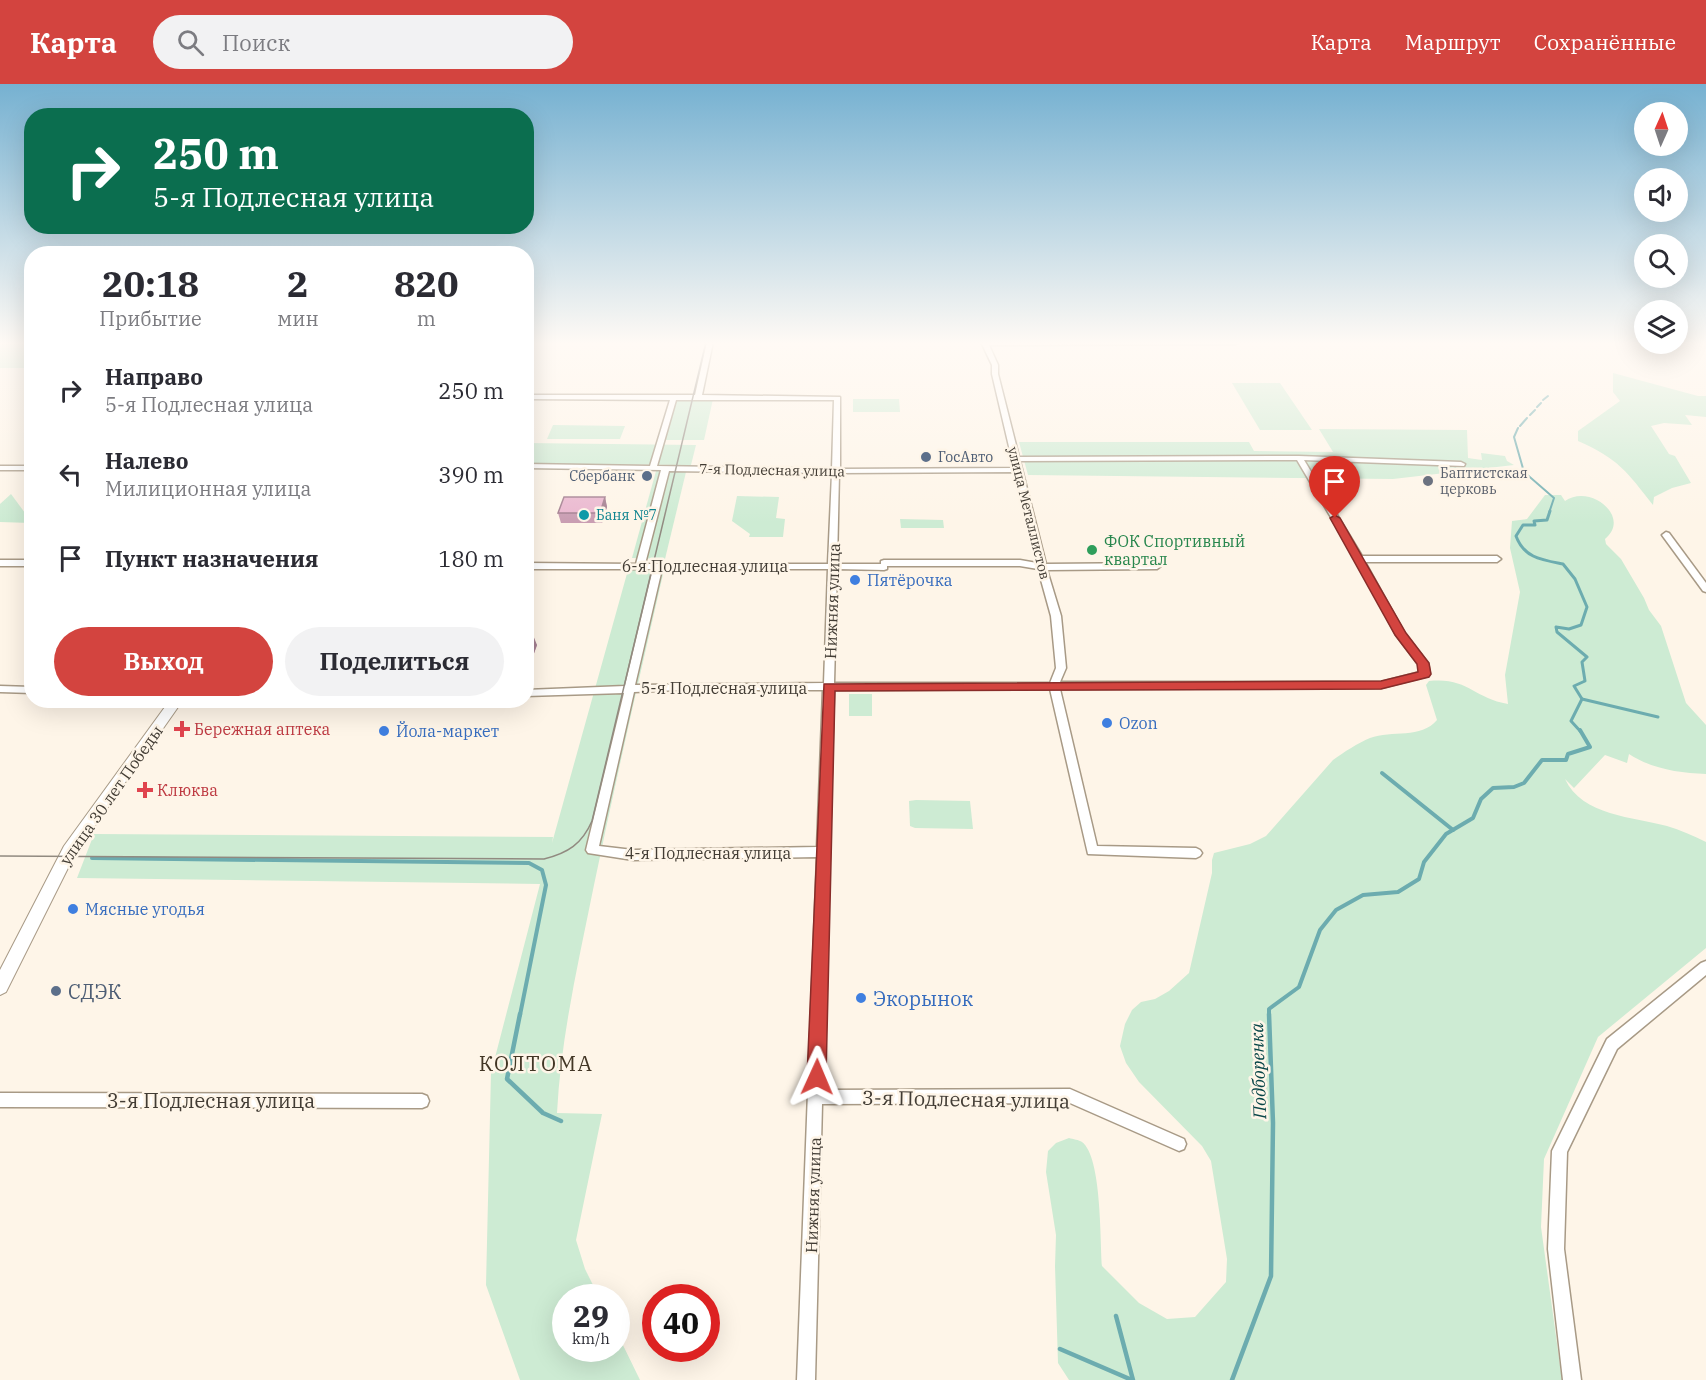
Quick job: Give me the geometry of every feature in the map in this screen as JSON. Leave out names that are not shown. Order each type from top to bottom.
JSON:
[{"type":"main road","name":"улица 30 лет Победы","points":[[0,987],[69,850],[171,708]]},
{"type":"street","points":[[653,467],[672,402]]},
{"type":"street","name":"Нижняя улица","points":[[806,1380],[838,402]]},
{"type":"street","name":"улица Металлистов","points":[[1002,402],[1017,470],[1056,616],[1061,668],[1054,686]]},
{"type":"street","points":[[1015,459],[1299,458],[1461,464]]},
{"type":"street","points":[[1299,458],[1359,558],[1497,559]]},
{"type":"street","name":"7-я Подлесная улица","points":[[534,466],[836,471],[1017,470]]},
{"type":"street","points":[[640,566],[666,467]]},
{"type":"street","points":[[0,468],[24,468]]},
{"type":"street","points":[[1666,535],[1706,589]]},
{"type":"street","name":"5-я Подлесная улица","points":[[534,693],[558,694],[630,688],[1381,685],[1425,674],[1423,663],[1401,635],[1359,558]]},
{"type":"street","points":[[0,563],[24,563]]},
{"type":"street","name":"6-я Подлесная улица","points":[[534,566],[833,567],[1020,563],[1042,567],[1157,566]]},
{"type":"street","points":[[630,688],[658,566]]},
{"type":"street","points":[[1054,686],[1092,851],[1196,853]]},
{"type":"street","name":"4-я Подлесная улица","points":[[630,688],[592,850],[633,855],[824,852]]},
{"type":"street","points":[[0,689],[24,690]]},
{"type":"street","points":[[1572,1380],[1556,1249],[1560,1151],[1612,1044],[1706,968]]},
{"type":"street","name":"3-я Подлесная улица","points":[[816,1097],[1070,1096],[1179,1144]]},
{"type":"street","name":"3-я Подлесная улица","points":[[0,1100],[422,1101]]},
{"type":"green space","points":[[669,402],[712,402],[704,440],[658,440]]},
{"type":"green space","points":[[853,402],[899,402],[900,412],[853,412]]},
{"type":"green space","points":[[1244,402],[1293,402],[1312,430],[1260,430]]},
{"type":"green space","points":[[1618,402],[1706,402],[1706,417],[1685,415],[1692,425],[1664,423],[1651,426],[1669,454],[1675,456],[1691,483],[1672,488],[1654,497],[1653,505],[1613,460],[1578,441],[1578,431]]},
{"type":"green space","points":[[553,425],[625,426],[620,439],[547,439]]},
{"type":"green space","points":[[1319,429],[1467,430],[1468,458],[1482,460],[1481,453],[1505,456],[1507,461],[1514,465],[1393,479],[1028,475],[1019,442],[1249,442],[1254,451],[1333,452]]},
{"type":"green space","points":[[534,443],[696,445],[691,465],[534,464]]},
{"type":"green space","points":[[656,471],[686,472],[665,559],[632,558]]},
{"type":"green space","points":[[11,494],[24,512],[24,523],[0,522],[0,504]]},
{"type":"green space","points":[[1545,495],[1561,495],[1565,501],[1586,496],[1596,499],[1611,513],[1614,521],[1612,530],[1605,539],[1606,544],[1621,559],[1649,610],[1661,626],[1686,703],[1706,725],[1706,774],[1666,769],[1629,754],[1627,763],[1605,755],[1574,788],[1565,779],[1583,801],[1596,808],[1667,826],[1706,842],[1706,948],[1598,1037],[1544,1159],[1541,1227],[1562,1380],[1069,1380],[1058,1363],[1056,1235],[1046,1172],[1048,1151],[1056,1143],[1069,1138],[1082,1142],[1089,1151],[1097,1181],[1102,1266],[1139,1303],[1167,1319],[1195,1317],[1226,1282],[1227,1259],[1211,1161],[1202,1146],[1139,1082],[1126,1063],[1120,1046],[1125,1024],[1132,1010],[1141,1002],[1155,999],[1169,991],[1189,973],[1212,873],[1214,853],[1250,844],[1266,836],[1333,760],[1356,745],[1370,738],[1415,732],[1430,726],[1437,720],[1426,685],[1429,681],[1453,682],[1508,704],[1505,675],[1520,592],[1510,548],[1512,521],[1527,519]]},
{"type":"green space","points":[[737,496],[779,497],[776,518],[785,519],[783,537],[749,537],[750,534],[732,521]]},
{"type":"green space","points":[[900,519],[943,520],[944,528],[901,528]]},
{"type":"green space","points":[[628,570],[664,570],[577,970],[562,1055],[557,1113],[602,1114],[576,1240],[592,1284],[552,1284],[552,1362],[630,1362],[630,1360],[640,1380],[520,1380],[486,1285],[491,1073],[540,884],[77,878],[94,834],[553,837],[552,843]]},
{"type":"green space","points":[[849,694],[872,694],[872,716],[849,716]]},
{"type":"green space","points":[[909,801],[970,801],[973,829],[910,826]]},
{"type":"building","points":[[564,497],[605,497],[600,513],[558,513]]},
{"type":"waterway","name":"Подборенка","points":[[1537,407],[1541,403]]},
{"type":"waterway","name":"Подборенка","points":[[1530,415],[1535,410]]},
{"type":"waterway","name":"Подборенка","points":[[1520,426],[1527,418]]},
{"type":"waterway","name":"Подборенка","points":[[1518,428],[1514,437],[1524,472],[1554,498],[1549,513]]},
{"type":"waterway","name":"Подборенка","points":[[1550,511],[1547,520],[1534,521],[1535,525],[1523,525],[1516,536],[1524,549],[1535,557],[1563,564],[1575,579],[1587,607],[1581,625],[1569,629],[1556,627],[1557,632],[1587,657],[1582,662],[1585,681],[1574,686],[1582,699]]},
{"type":"waterway","name":"Подборенка","points":[[1581,732],[1571,721],[1582,699]]},
{"type":"waterway","points":[[1582,699],[1658,717]]},
{"type":"waterway","name":"Подборенка","points":[[1453,830],[1473,818],[1481,799],[1493,788],[1514,787],[1524,783],[1542,760],[1566,760],[1568,754],[1590,747],[1580,730]]},
{"type":"waterway","points":[[1382,773],[1453,830]]},
{"type":"waterway","name":"Подборенка","points":[[1269,1014],[1269,1009],[1299,987],[1320,930],[1336,910],[1363,895],[1398,892],[1419,879],[1424,862],[1446,834],[1453,830]]},
{"type":"waterway","points":[[92,858],[529,863],[542,870],[546,885],[520,1015]]},
{"type":"waterway","points":[[520,1014],[507,1079],[543,1113],[561,1121]]},
{"type":"waterway","name":"Подборенка","points":[[1232,1380],[1271,1276],[1273,1123],[1269,1014]]},
{"type":"waterway","points":[[1116,1316],[1133,1380]]},
{"type":"waterway","points":[[1060,1349],[1132,1380]]},
{"type":"tram line","points":[[0,856],[544,859],[567,850],[579,842],[592,821],[692,402]]},
{"type":"place","name":"ГосАвто","points":[[926,457]]},
{"type":"place","name":"Сбербанк","points":[[647,476]]},
{"type":"place","name":"Баптистская церковь","points":[[1428,481]]},
{"type":"place","name":"Баня №7","points":[[584,515]]},
{"type":"place","name":"ФОК Спортивный квартал","points":[[1092,550]]},
{"type":"place","name":"Пятёрочка","points":[[855,580]]},
{"type":"place","name":"Ozon","points":[[1107,723]]},
{"type":"place","name":"Бережная аптека","points":[[182,729]]},
{"type":"place","name":"Йола-маркет","points":[[384,731]]},
{"type":"place","name":"Клюква","points":[[145,790]]},
{"type":"place","name":"Мясные угодья","points":[[73,909]]},
{"type":"place","name":"СДЭК","points":[[56,991]]},
{"type":"place","name":"Экорынок","points":[[861,998]]},
{"type":"district","name":"КОЛТОМА","points":[[536,1063]]},
{"type":"route","points":[[817,1077],[829,687],[1381,685],[1425,674],[1423,663],[1401,635],[1335,518]]}]
